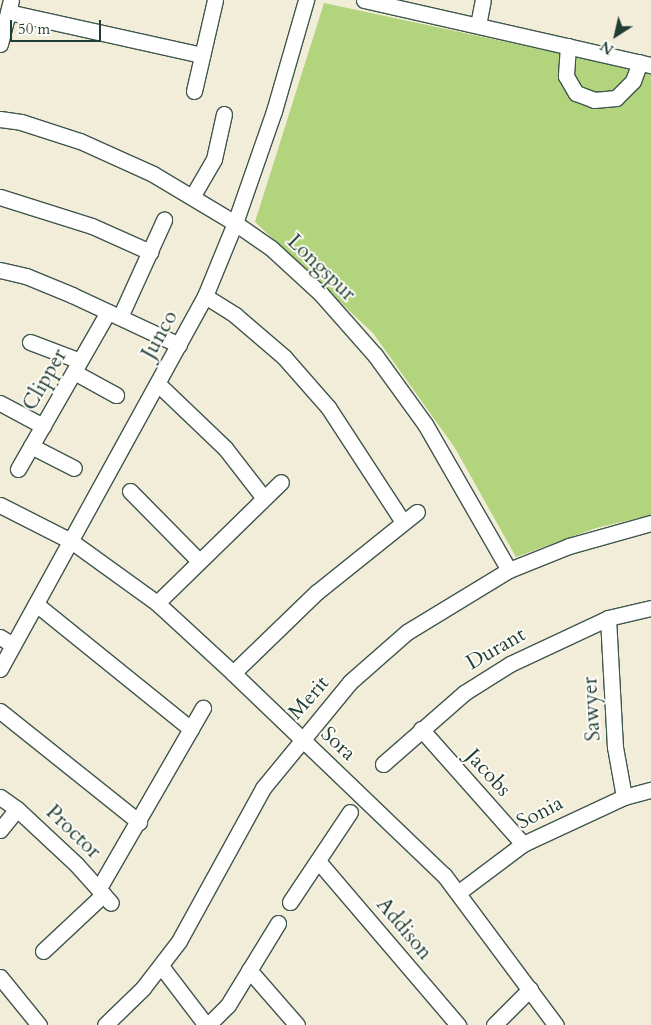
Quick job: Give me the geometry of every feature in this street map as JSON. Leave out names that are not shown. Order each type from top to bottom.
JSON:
[{"type":"street","points":[[194,91],[215,0]]},
{"type":"street","name":"Junco","points":[[0,669],[7,641],[36,604],[205,296],[235,223],[274,111],[306,0]]},
{"type":"street","points":[[364,0],[478,25],[568,46],[645,64],[633,81],[616,98],[594,100],[576,93],[566,76],[568,46]]},
{"type":"street","points":[[478,25],[483,0]]},
{"type":"street","points":[[0,44],[9,6],[202,55]]},
{"type":"street","points":[[192,197],[214,158],[224,114]]},
{"type":"street","name":"Longspur","points":[[0,119],[20,122],[80,141],[153,174],[235,223],[271,248],[321,294],[375,355],[425,424],[509,570]]},
{"type":"street","points":[[0,197],[92,226],[150,252]]},
{"type":"street","name":"Clipper","points":[[18,469],[77,366],[114,314],[150,252],[164,220]]},
{"type":"street","points":[[0,270],[26,276],[114,314],[179,345]]},
{"type":"street","points":[[205,296],[235,315],[284,357],[328,407],[404,522]]},
{"type":"street","points":[[30,342],[77,366],[116,395]]},
{"type":"street","points":[[158,384],[225,448],[263,497]]},
{"type":"street","points":[[0,404],[43,426]]},
{"type":"street","points":[[32,446],[74,468]]},
{"type":"street","points":[[157,603],[263,497],[281,482]]},
{"type":"street","points":[[130,492],[199,561]]},
{"type":"street","name":"Sora","points":[[0,505],[70,541],[157,603],[233,673],[416,846],[459,892],[556,1025]]},
{"type":"street","points":[[233,673],[317,592],[417,512]]},
{"type":"street","name":"Merit","points":[[105,1025],[161,966],[179,941],[263,788],[350,682],[407,632],[509,570],[569,546],[651,523]]},
{"type":"street","points":[[36,604],[191,729]]},
{"type":"street","name":"Durant","points":[[383,764],[464,692],[510,664],[608,618],[651,608]]},
{"type":"street","name":"Sawyer","points":[[608,618],[615,748],[624,797]]},
{"type":"street","points":[[43,951],[105,895],[139,822],[203,708]]},
{"type":"street","points":[[0,711],[139,822]]},
{"type":"street","name":"Jacobs","points":[[421,730],[523,844]]},
{"type":"street","name":"Sonia","points":[[459,892],[523,844],[624,797],[651,790]]},
{"type":"street","name":"Proctor","points":[[0,797],[17,809],[105,895]]},
{"type":"street","points":[[0,830],[17,809]]},
{"type":"street","points":[[290,902],[350,812]]},
{"type":"street","name":"Addison","points":[[318,861],[458,1025]]},
{"type":"street","points":[[161,966],[207,1025],[228,1005],[278,923]]},
{"type":"street","points":[[249,970],[297,1025]]},
{"type":"street","points":[[0,977],[39,1025]]},
{"type":"street","points":[[494,1025],[530,989]]},
{"type":"green space","points":[[324,3],[651,73],[651,515],[596,528],[516,557],[455,448],[373,333],[255,222]]}]
